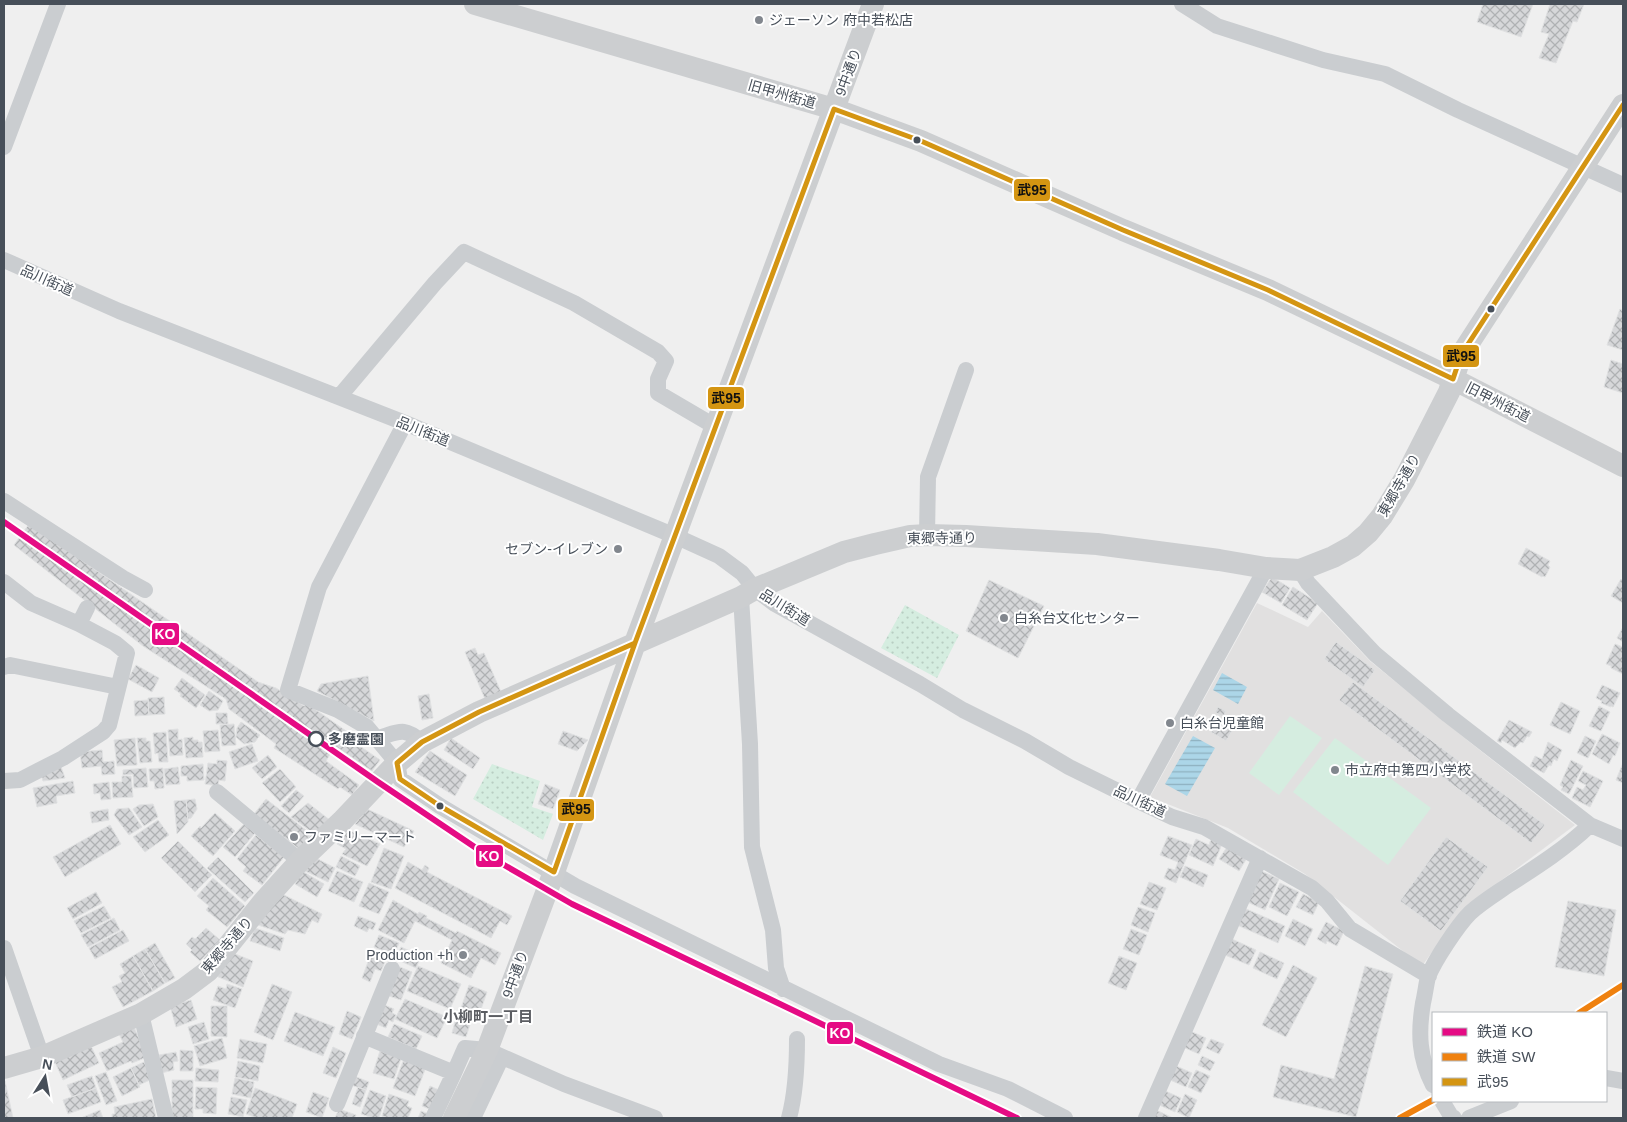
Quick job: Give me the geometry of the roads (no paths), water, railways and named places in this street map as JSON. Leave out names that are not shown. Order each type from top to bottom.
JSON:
[{"type":"street","points":[[4,147],[58,4]]},
{"type":"street","name":"9中通り","points":[[454,1118],[486,1050],[554,872],[635,643],[873,4]]},
{"type":"street","points":[[1182,4],[1217,26],[1323,60],[1385,74],[1458,110],[1623,185]]},
{"type":"street","name":"旧甲州街道","points":[[486,5],[834,110],[921,141],[1124,230],[1268,290],[1453,379],[1623,466]]},
{"type":"street","name":"東郷寺通り","points":[[4,1068],[42,1057],[141,1014],[184,989],[208,971],[263,902],[300,861],[363,800],[390,770],[422,742],[479,712],[844,552],[910,536],[928,535],[1098,544],[1266,568],[1300,570],[1333,557],[1353,546],[1373,527],[1393,501],[1449,392],[1461,355],[1623,105]]},
{"type":"street","points":[[339,397],[435,283],[464,252],[574,303],[658,352],[666,361],[658,379],[658,393],[716,427]]},
{"type":"street","name":"品川街道","points":[[4,260],[120,311],[405,423],[719,556],[742,573],[748,593],[775,604],[920,684],[963,710],[1138,801],[1172,817],[1204,827],[1260,858],[1312,888],[1350,929],[1429,976]]},
{"type":"street","points":[[928,535],[928,478],[966,370]]},
{"type":"street","points":[[405,423],[319,587],[288,690],[338,710],[367,727],[378,738],[390,770],[400,779],[575,886],[939,1064],[1008,1089],[1066,1118]]},
{"type":"street","points":[[4,501],[123,578],[145,590]]},
{"type":"street","points":[[1138,801],[1266,568]]},
{"type":"street","points":[[1300,570],[1308,583],[1375,654],[1448,715],[1590,824],[1623,839]]},
{"type":"street","points":[[4,582],[31,603],[79,624],[115,643],[127,653],[111,719],[103,732],[63,758],[20,780],[4,782]]},
{"type":"street","points":[[748,593],[752,847],[773,930],[776,968],[783,989]]},
{"type":"street","points":[[79,624],[87,608]]},
{"type":"street","points":[[4,667],[10,665],[118,687]]},
{"type":"street","points":[[378,738],[402,731],[412,733],[422,742]]},
{"type":"street","points":[[218,792],[300,861]]},
{"type":"street","points":[[1432,1083],[1424,1064],[1419,1034],[1429,976],[1456,930],[1469,914],[1547,860],[1590,824]]},
{"type":"street","points":[[1146,1118],[1260,858]]},
{"type":"street","points":[[4,948],[42,1057]]},
{"type":"street","points":[[337,1104],[392,969]]},
{"type":"street","points":[[141,1014],[166,1118]]},
{"type":"street","points":[[364,1036],[454,1073]]},
{"type":"street","points":[[789,1118],[793,1103],[797,1069],[797,1039]]},
{"type":"street","points":[[433,1118],[465,1048],[486,1050],[564,1084],[655,1118]]},
{"type":"street","points":[[473,1118],[498,1065],[486,1050]]},
{"type":"street","points":[[1607,1078],[1623,1081]]},
{"type":"street","points":[[1443,1102],[1454,1118]]},
{"type":"street","points":[[1469,1118],[1509,1102]]},
{"type":"water","points":[[1222,673],[1247,687],[1238,704],[1213,690]]},
{"type":"water","points":[[1193,736],[1215,748],[1187,796],[1165,784]]},
{"type":"rail line","name":"KO","points":[[4,522],[378,782],[485,854],[572,904],[1017,1118]]},
{"type":"rail line","name":"SW","points":[[1581,1012],[1623,985]]},
{"type":"rail line","name":"SW","points":[[1400,1118],[1432,1101]]},
{"type":"place","name":"ジェーソン 府中若松店","points":[[759,20]]},
{"type":"place","name":"セブン-イレブン","points":[[618,549]]},
{"type":"place","name":"白糸台文化センター","points":[[1004,618]]},
{"type":"place","name":"白糸台児童館","points":[[1170,723]]},
{"type":"place","name":"多磨霊園","points":[[316,739]]},
{"type":"place","name":"市立府中第四小学校","points":[[1335,770]]},
{"type":"place","name":"ファミリーマート","points":[[294,837]]},
{"type":"place","name":"Production +h","points":[[463,955]]},
{"type":"district","name":"小柳町一丁目","points":[[488,1016]]}]
